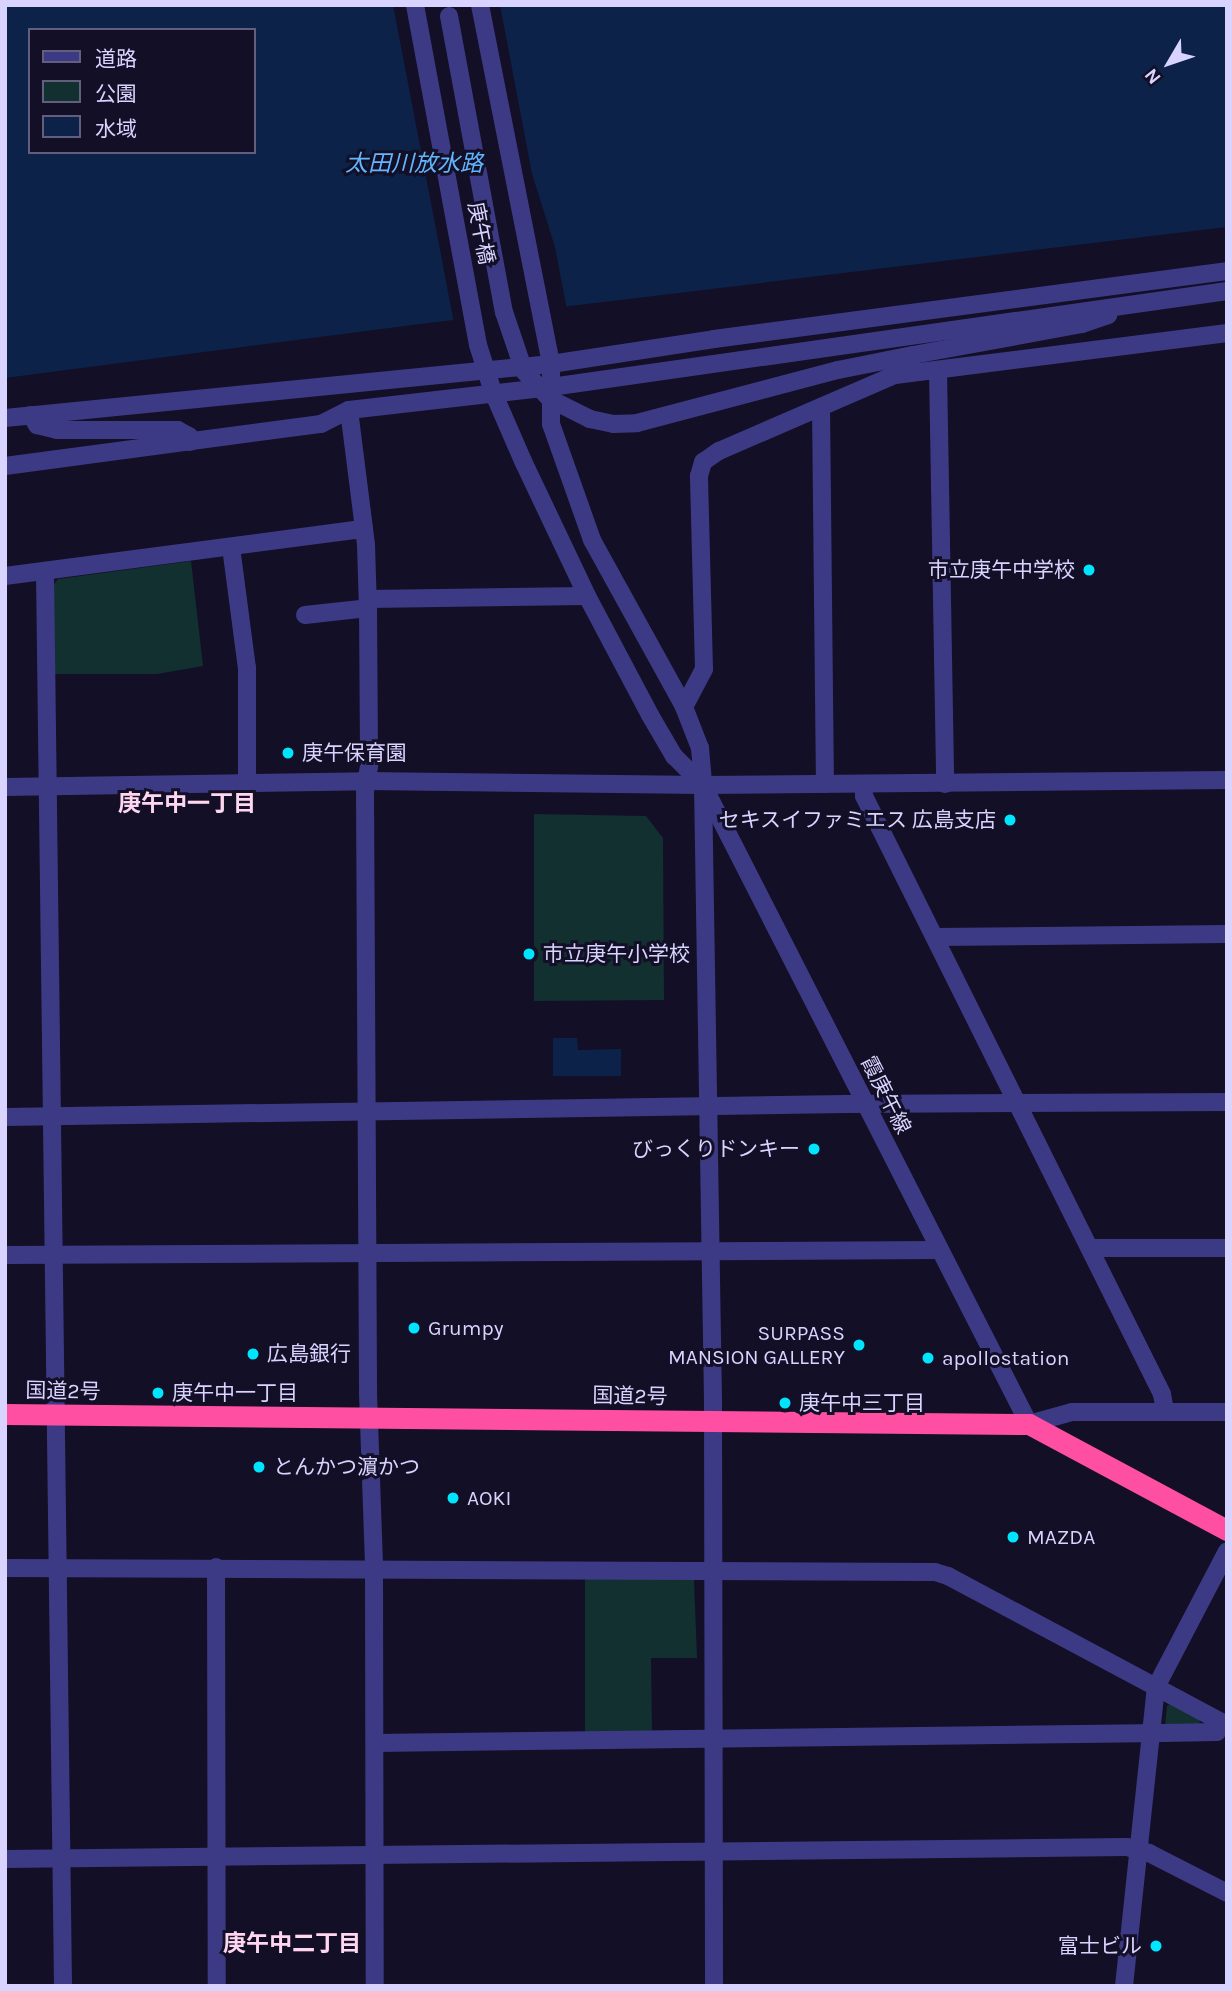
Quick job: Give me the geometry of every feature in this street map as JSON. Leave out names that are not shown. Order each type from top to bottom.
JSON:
[{"type":"highway","name":"国道2号","points":[[5,1414],[1029,1424],[1227,1530]]},
{"type":"street","name":"庚午橋","points":[[415,5],[478,345],[494,392],[587,596],[674,756],[703,785]]},
{"type":"street","points":[[446,5],[504,312],[524,372],[550,399],[590,419],[613,424],[637,423],[838,370],[1082,324],[1152,301]]},
{"type":"street","points":[[480,5],[551,364],[551,424],[593,540],[684,707],[699,748],[703,785],[711,1252],[714,1986]]},
{"type":"street","points":[[5,418],[551,364],[714,339],[1227,271]]},
{"type":"street","points":[[5,466],[321,424],[349,410],[551,387],[1227,291]]},
{"type":"street","points":[[684,707],[704,668],[699,476],[703,462],[719,451],[895,375],[1227,333]]},
{"type":"street","points":[[487,370],[551,387]]},
{"type":"street","points":[[938,370],[945,784]]},
{"type":"street","points":[[821,407],[825,785]]},
{"type":"street","points":[[349,410],[364,529],[368,603],[367,1113],[369,1418],[374,1569],[375,1986]]},
{"type":"street","points":[[31,415],[37,425],[57,430],[178,430],[189,436],[190,442]]},
{"type":"street","points":[[5,576],[45,573],[364,529]]},
{"type":"street","points":[[231,547],[247,668],[247,784]]},
{"type":"street","points":[[45,573],[63,1986]]},
{"type":"street","points":[[305,615],[368,603],[587,596]]},
{"type":"street","points":[[5,787],[367,781],[825,785],[1227,780]]},
{"type":"street","points":[[864,784],[864,796],[1162,1394],[1165,1411]]},
{"type":"street","name":"霞庚午線","points":[[703,785],[1029,1424]]},
{"type":"street","points":[[935,937],[1227,934]]},
{"type":"street","points":[[5,1117],[1016,1102],[1227,1102]]},
{"type":"street","points":[[1090,1248],[1227,1248]]},
{"type":"street","points":[[5,1255],[939,1250]]},
{"type":"street","points":[[1029,1424],[1072,1412],[1227,1412]]},
{"type":"street","points":[[1124,1986],[1156,1687],[1227,1550]]},
{"type":"street","points":[[5,1567],[942,1573],[1224,1724],[1217,1732],[375,1743]]},
{"type":"street","points":[[216,1567],[218,1986]]},
{"type":"street","points":[[5,1859],[1114,1847],[1138,1850],[1227,1893]]},
{"type":"green space","points":[[191,561],[203,666],[157,674],[53,674],[51,588],[58,579]]},
{"type":"green space","points":[[534,814],[646,816],[663,838],[664,1000],[534,1001]]},
{"type":"green space","points":[[585,1575],[689,1576],[694,1580],[697,1658],[651,1658],[652,1733],[585,1734]]},
{"type":"green space","points":[[1171,1703],[1200,1719],[1199,1726],[1165,1725],[1167,1706]]},
{"type":"water","name":"太田川放水路","points":[[5,5],[1227,5],[1227,227],[428,323],[5,378]]},
{"type":"water","points":[[553,1038],[577,1038],[578,1050],[621,1049],[621,1076],[553,1076]]},
{"type":"pier","points":[[393,5],[500,5],[532,174],[555,247],[567,310],[454,323]]},
{"type":"place","name":"市立庚午中学校","points":[[1089,570]]},
{"type":"place","name":"庚午保育園","points":[[288,753]]},
{"type":"place","name":"セキスイファミエス 広島支店","points":[[1010,820]]},
{"type":"place","name":"市立庚午小学校","points":[[529,954]]},
{"type":"place","name":"びっくりドンキー","points":[[814,1149]]},
{"type":"place","name":"Grumpy","points":[[414,1328]]},
{"type":"place","name":"SURPASS MANSION GALLERY","points":[[859,1345]]},
{"type":"place","name":"広島銀行","points":[[253,1354]]},
{"type":"place","name":"apollostation","points":[[928,1358]]},
{"type":"place","name":"庚午中一丁目","points":[[158,1393]]},
{"type":"place","name":"庚午中三丁目","points":[[785,1403]]},
{"type":"place","name":"とんかつ濵かつ","points":[[259,1467]]},
{"type":"place","name":"AOKI","points":[[453,1498]]},
{"type":"place","name":"MAZDA","points":[[1013,1537]]},
{"type":"place","name":"富士ビル","points":[[1156,1946]]},
{"type":"district","name":"庚午中一丁目","points":[[187,804]]},
{"type":"district","name":"庚午中二丁目","points":[[292,1944]]}]
